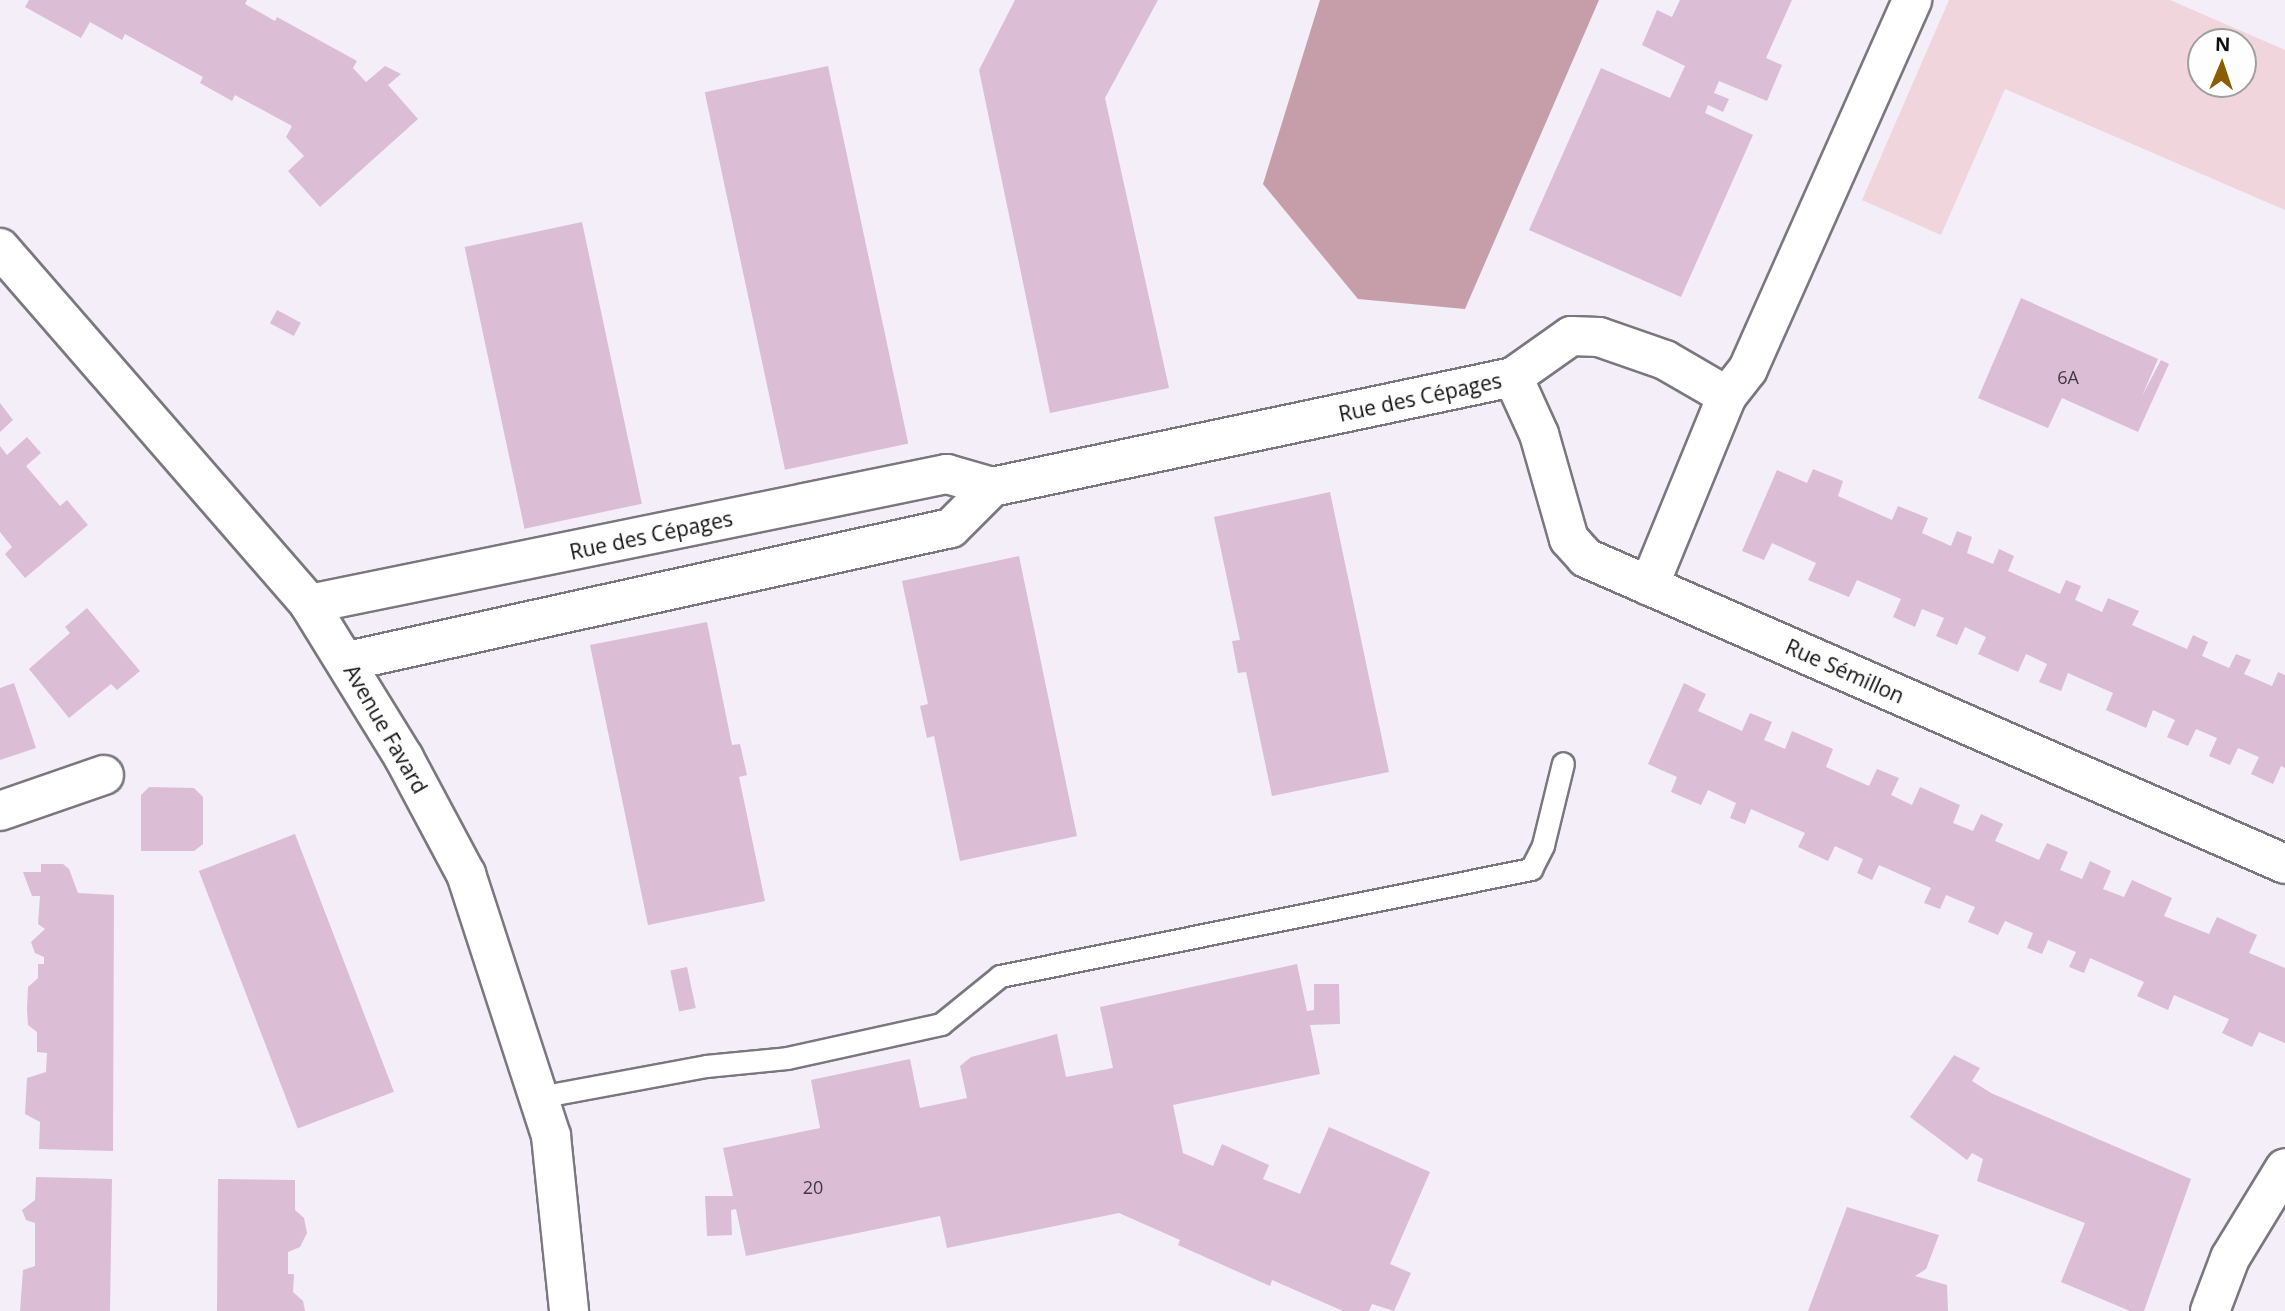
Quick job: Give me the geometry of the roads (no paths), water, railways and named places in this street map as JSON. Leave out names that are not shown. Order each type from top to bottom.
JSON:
[{"type":"street","points":[[1649,586],[1727,396],[1748,369],[1912,0]]},
{"type":"street","name":"Avenue Favard","points":[[0,248],[309,604],[348,661],[466,874],[551,1136],[569,1311]]},
{"type":"street","name":"Rue des Cépages","points":[[309,604],[947,474],[992,487],[1513,377],[1570,336],[1599,337],[1665,360],[1727,396]]},
{"type":"street","name":"Rue Sémillon","points":[[1513,377],[1539,435],[1569,539],[1586,558],[2285,864]]},
{"type":"street","points":[[348,661],[951,528],[992,487]]},
{"type":"street","points":[[0,811],[104,775]]},
{"type":"street","points":[[2210,1311],[2230,1258],[2285,1167]]},
{"type":"lane","points":[[538,1097],[706,1066],[788,1058],[941,1024],[1000,976],[1531,869],[1543,845],[1563,763]]}]
